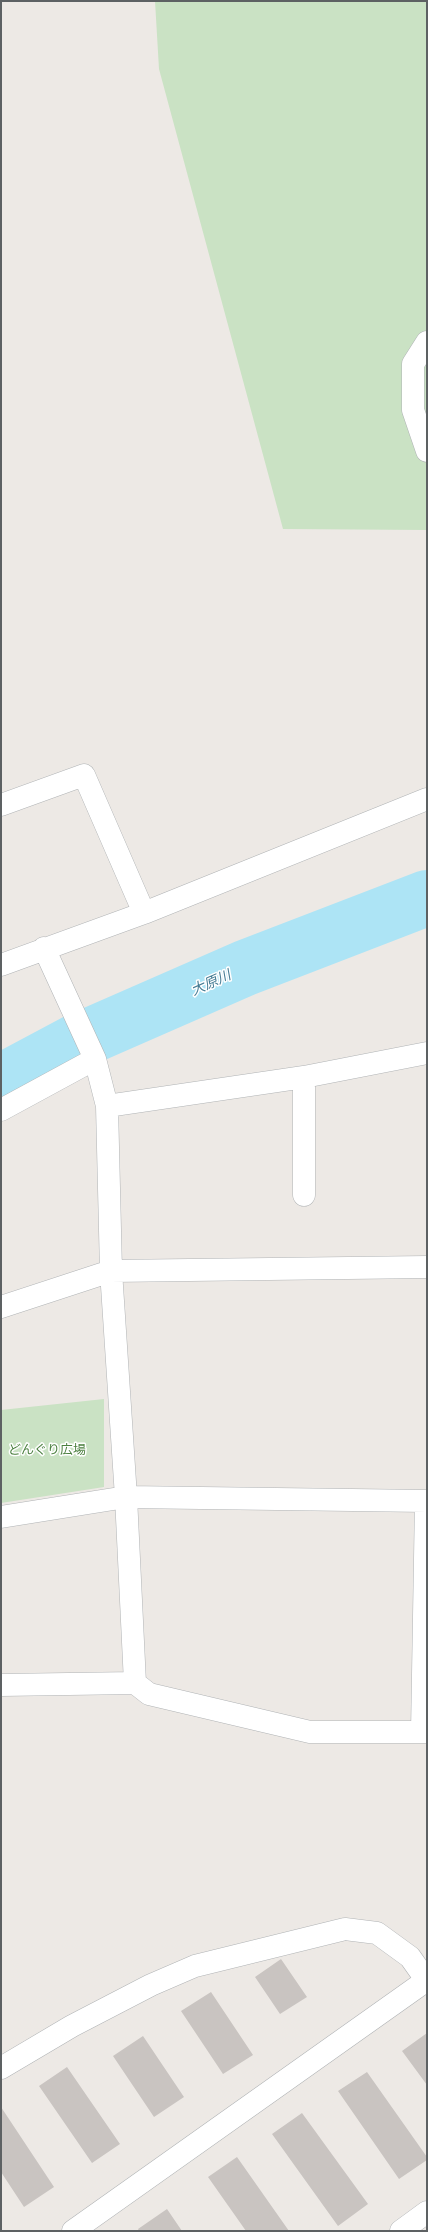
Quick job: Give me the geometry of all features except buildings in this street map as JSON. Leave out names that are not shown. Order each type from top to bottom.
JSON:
[{"type":"street","points":[[427,342],[413,364],[413,410],[427,451]]},
{"type":"street","points":[[1,806],[84,775],[144,913]]},
{"type":"street","points":[[1,965],[44,948],[144,913],[427,799]]},
{"type":"street","points":[[44,948],[96,1059],[107,1106],[111,1271],[126,1497],[135,1683]]},
{"type":"street","points":[[107,1106],[304,1077],[427,1053]]},
{"type":"street","points":[[1,1110],[96,1059]]},
{"type":"street","points":[[304,1077],[304,1195]]},
{"type":"street","points":[[1,1307],[111,1271],[427,1267]]},
{"type":"street","points":[[1,1517],[126,1497],[426,1501],[425,1732],[310,1732],[149,1694],[135,1683],[1,1685]]},
{"type":"street","points":[[1,2068],[72,2026],[144,1988],[195,1966],[345,1929],[377,1933],[410,1957],[427,1981],[73,2231]]},
{"type":"street","points":[[401,2231],[427,2212]]},
{"type":"green space","points":[[155,1],[427,1],[427,530],[283,529],[159,69]]},
{"type":"green space","name":"どんぐり広場","points":[[104,1399],[104,1487],[1,1503],[1,1410]]},
{"type":"waterway","name":"大原川","points":[[1,1082],[76,1042],[245,968],[427,898]]}]
